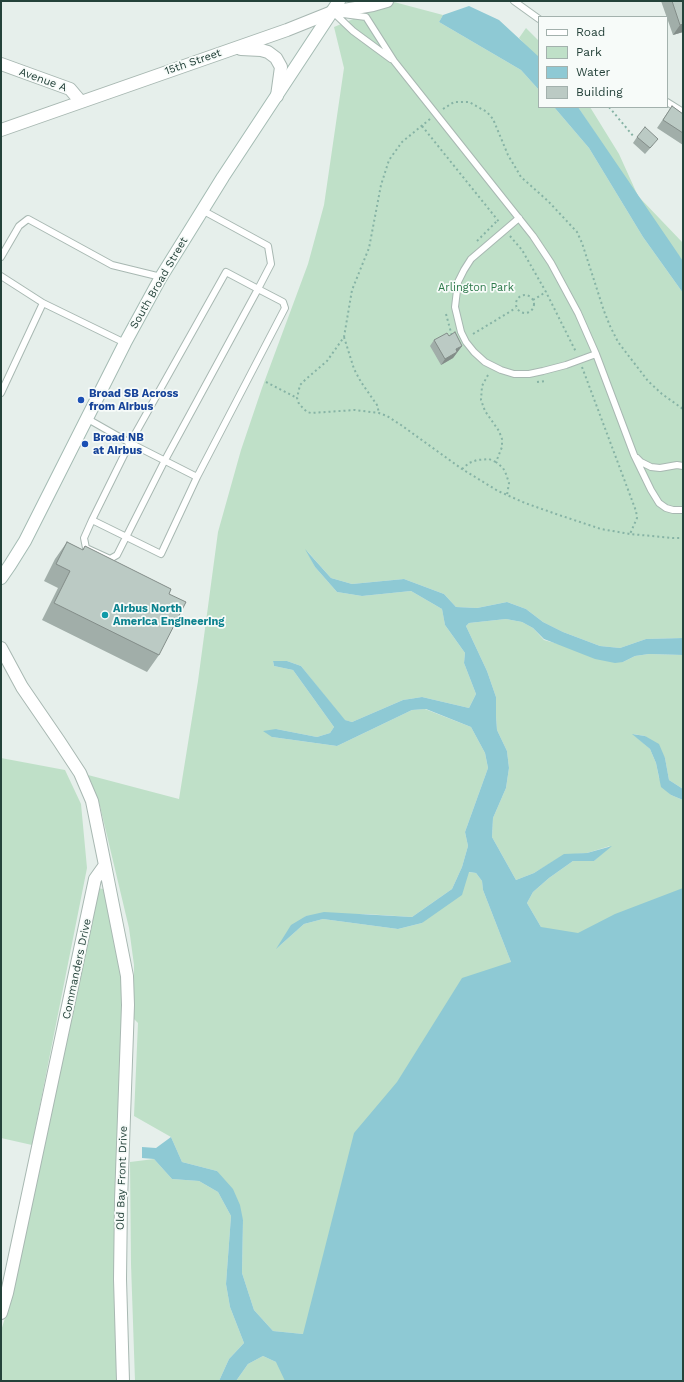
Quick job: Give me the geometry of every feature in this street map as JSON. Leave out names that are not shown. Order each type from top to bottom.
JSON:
[{"type":"street","name":"South Broad Street","points":[[1,578],[24,541],[86,418],[161,277],[202,210],[339,1]]},
{"type":"street","name":"15th Street","points":[[1,130],[287,30],[332,12],[373,5],[386,1]]},
{"type":"street","points":[[226,51],[262,50],[268,52],[276,58],[281,67],[277,96]]},
{"type":"street","name":"Avenue A","points":[[1,64],[70,88],[81,102]]},
{"type":"street","points":[[1,648],[22,688],[80,773],[92,801],[105,865]]},
{"type":"street","name":"Old Bay Front Drive","points":[[105,865],[127,976],[128,1013],[120,1278],[123,1381]]},
{"type":"street","name":"Commanders Drive","points":[[1,1313],[7,1293],[96,879],[105,865]]},
{"type":"lane","points":[[514,1],[538,18]]},
{"type":"lane","points":[[332,12],[353,32],[394,61]]},
{"type":"lane","points":[[332,12],[366,18],[394,61],[533,236],[562,282],[578,313],[596,354],[634,455],[650,490],[659,503],[666,508],[683,510]]},
{"type":"lane","points":[[668,103],[683,112]]},
{"type":"lane","points":[[92,520],[126,537],[161,554],[197,477],[285,308],[283,302],[258,289],[226,272],[130,442],[92,520],[84,538],[86,548],[110,558],[117,555],[126,537],[164,460],[258,289],[271,264],[268,246],[202,210]]},
{"type":"lane","points":[[519,218],[471,259],[458,282],[455,307],[456,319],[464,339],[474,352],[485,362],[500,370],[514,374],[529,374],[544,371],[596,354]]},
{"type":"lane","points":[[1,257],[19,226],[28,219],[112,265],[161,277]]},
{"type":"lane","points":[[1,276],[43,303],[125,343]]},
{"type":"lane","points":[[1,393],[43,303]]},
{"type":"lane","points":[[86,418],[197,477]]},
{"type":"lane","points":[[634,455],[641,462],[651,467],[660,468],[677,465],[683,466]]},
{"type":"path","points":[[297,398],[300,385],[327,361],[344,337],[352,290],[369,248],[380,185],[388,160],[402,142],[447,105],[454,102],[469,102],[487,112],[493,119],[508,155],[521,177],[548,201],[577,232],[606,316],[618,342],[648,381],[662,394],[683,409]]},
{"type":"path","points":[[609,108],[634,137]]},
{"type":"path","points":[[422,126],[522,250],[566,330],[580,360],[636,511],[637,518],[630,534]]},
{"type":"path","points":[[475,242],[498,220]]},
{"type":"path","points":[[533,300],[546,292]]},
{"type":"path","points":[[528,296],[533,300],[534,306],[529,313],[520,313],[516,308],[516,302],[519,297],[528,296]]},
{"type":"path","points":[[446,313],[450,332],[456,344],[516,308]]},
{"type":"path","points":[[344,337],[354,369],[377,405],[379,413]]},
{"type":"path","points":[[488,375],[482,386],[481,400],[485,411],[499,431],[502,439],[502,447],[496,462]]},
{"type":"path","points":[[266,382],[297,398],[302,408],[312,413],[355,410],[379,413],[387,416],[462,469],[507,495],[525,503],[594,526],[630,534],[683,538]]},
{"type":"path","points":[[462,469],[469,463],[477,460],[489,459],[496,462],[503,468],[506,474],[509,483],[507,495]]},
{"type":"green space","name":"Arlington Park","points":[[394,2],[443,15],[439,22],[521,70],[538,89],[538,108],[555,108],[589,148],[643,237],[683,293],[683,638],[646,639],[620,648],[600,646],[563,632],[543,622],[526,609],[507,602],[477,608],[456,607],[444,594],[404,579],[352,584],[331,578],[307,551],[315,567],[337,592],[362,596],[411,591],[442,609],[445,625],[465,653],[464,663],[476,694],[469,708],[422,697],[403,700],[352,722],[344,720],[301,666],[287,661],[273,661],[274,666],[293,670],[334,727],[330,733],[317,737],[276,729],[272,737],[337,746],[412,710],[425,709],[471,727],[485,753],[488,768],[465,832],[468,846],[462,867],[452,889],[412,917],[365,914],[306,916],[277,948],[304,924],[323,919],[398,929],[422,923],[468,872],[476,873],[482,881],[483,890],[511,962],[541,927],[527,903],[533,892],[549,878],[573,861],[594,861],[610,846],[587,853],[564,855],[534,873],[516,880],[492,837],[493,818],[506,788],[509,768],[507,751],[497,730],[496,697],[487,671],[466,626],[469,623],[506,619],[522,622],[533,628],[544,640],[623,662],[635,656],[649,654],[683,655],[683,789],[669,780],[665,758],[645,736],[633,734],[650,749],[656,763],[659,778],[671,795],[683,800],[683,1099],[473,1381],[236,1381],[248,1364],[263,1356],[276,1362],[303,1334],[273,1331],[254,1310],[242,1273],[243,1220],[217,1171],[182,1162],[171,1137],[134,1116],[138,1023],[134,1019],[134,965],[129,928],[99,802],[88,775],[179,799],[198,681],[218,532],[241,450],[262,388],[308,264],[324,205],[344,68],[334,27]]},
{"type":"green space","points":[[526,28],[538,40],[538,59],[519,38]]},
{"type":"green space","points":[[579,108],[591,108],[619,154],[638,196],[683,243],[683,261],[675,251],[654,232]]},
{"type":"green space","points":[[1,758],[65,770],[81,804],[87,868],[32,1145],[1,1138]]},
{"type":"green space","points":[[98,888],[103,889],[107,902],[122,975],[122,1023],[116,1178],[116,1262],[120,1381],[1,1381],[1,1331],[14,1288]]},
{"type":"green space","points":[[154,1159],[172,1179],[199,1181],[218,1192],[231,1216],[226,1284],[230,1307],[244,1343],[229,1359],[219,1381],[135,1381],[131,1264],[130,1162]]},
{"type":"water","points":[[469,6],[499,20],[538,56],[538,89],[521,70],[439,22],[443,15]]},
{"type":"water","points":[[555,108],[579,108],[683,261],[683,293],[643,237],[589,148]]},
{"type":"water","points":[[305,549],[331,578],[352,584],[404,579],[444,594],[456,607],[477,608],[507,602],[526,609],[543,622],[563,632],[600,646],[620,648],[646,639],[683,638],[683,655],[649,654],[635,656],[623,662],[615,663],[595,659],[544,639],[533,628],[522,622],[506,619],[469,623],[466,626],[487,671],[496,697],[497,730],[507,751],[509,768],[506,788],[493,818],[492,837],[516,880],[534,873],[564,854],[587,853],[612,846],[594,861],[573,861],[549,878],[533,892],[527,903],[541,927],[578,933],[615,914],[683,888],[683,1381],[285,1381],[276,1362],[263,1356],[248,1364],[236,1381],[219,1381],[229,1359],[244,1343],[230,1307],[226,1284],[231,1216],[218,1192],[199,1181],[172,1179],[154,1159],[142,1158],[142,1147],[156,1148],[171,1137],[182,1162],[217,1171],[233,1189],[240,1205],[243,1220],[242,1273],[254,1310],[273,1331],[303,1334],[354,1133],[397,1082],[462,978],[511,962],[483,890],[482,881],[476,873],[469,872],[462,895],[422,923],[398,929],[323,919],[304,924],[276,949],[291,925],[306,916],[324,912],[412,917],[452,889],[462,867],[468,846],[465,832],[488,768],[485,753],[471,727],[426,709],[412,710],[337,746],[272,737],[263,731],[276,729],[317,737],[330,733],[334,727],[293,670],[274,666],[273,661],[287,661],[301,666],[345,720],[352,722],[403,700],[422,697],[469,708],[476,694],[464,663],[465,653],[445,625],[442,609],[411,591],[362,596],[337,592],[315,567]]},
{"type":"water","points":[[632,734],[645,736],[659,744],[665,758],[669,780],[683,789],[683,800],[671,795],[661,787],[656,763],[650,749]]},
{"type":"building","points":[[672,1],[683,1],[683,24],[680,25]]},
{"type":"building","points":[[672,106],[683,114],[683,133],[663,120]]},
{"type":"building","points":[[645,127],[658,139],[650,148],[637,137]]},
{"type":"building","points":[[455,332],[462,346],[456,349],[457,352],[445,359],[434,340],[447,333],[449,336]]},
{"type":"building","name":"Airbus North America Engineering","points":[[67,542],[83,550],[85,546],[171,589],[169,594],[186,602],[159,655],[54,603],[70,571],[56,564]]},
{"type":"place","name":"Broad SB Across from Airbus","points":[[81,400]]},
{"type":"place","name":"Broad NB at Airbus","points":[[85,444]]},
{"type":"place","name":"Airbus North America Engineering","points":[[105,615]]}]
